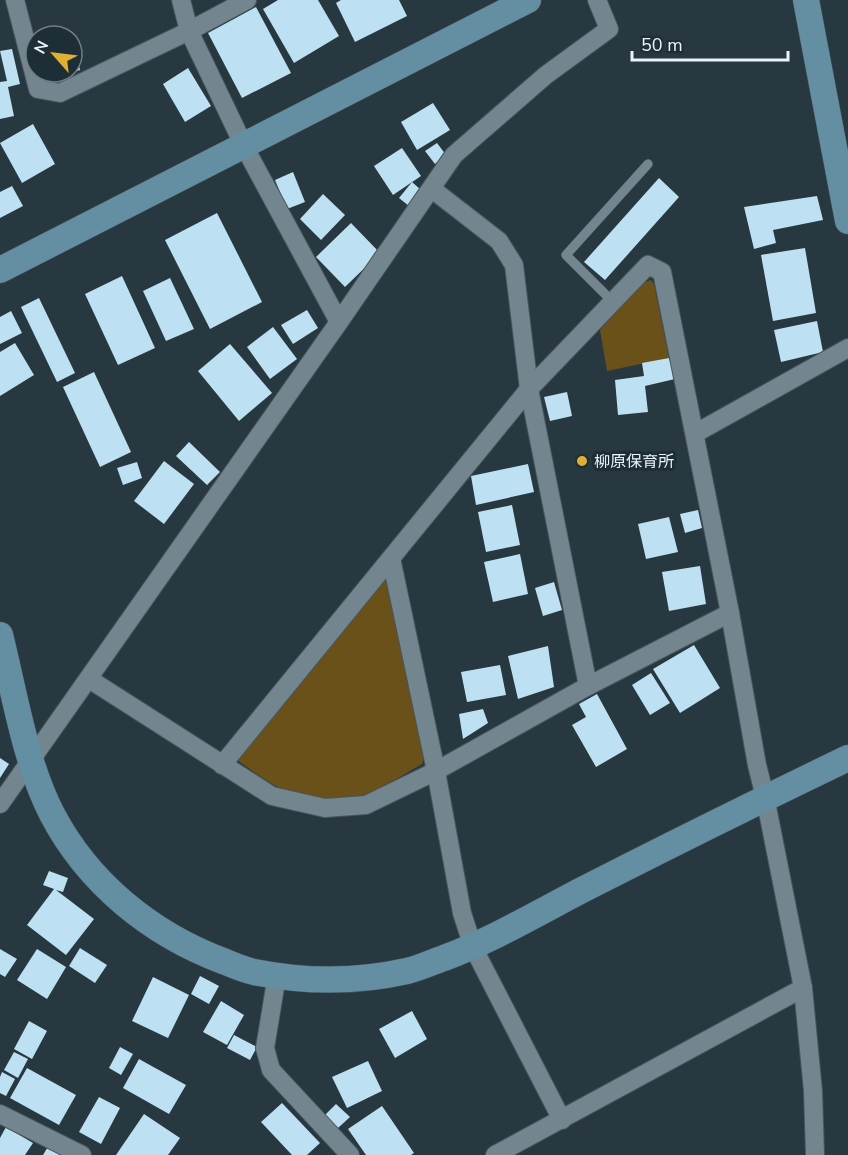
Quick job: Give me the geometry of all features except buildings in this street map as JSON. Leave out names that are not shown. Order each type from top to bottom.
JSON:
[{"type":"street","points":[[15,0],[38,89],[60,93],[189,31],[247,0]]},
{"type":"street","points":[[181,0],[189,31],[244,146],[339,322]]},
{"type":"street","points":[[0,270],[528,0]]},
{"type":"street","points":[[0,804],[454,155],[546,75],[609,28],[597,0]]},
{"type":"street","points":[[807,0],[848,221]]},
{"type":"street","points":[[432,189],[499,241],[514,265],[529,389],[588,686]]},
{"type":"street","points":[[222,765],[529,389],[648,265],[662,272],[696,433],[757,765],[803,988],[813,1091],[815,1155]]},
{"type":"street","points":[[696,433],[848,348]]},
{"type":"street","points":[[391,558],[436,771],[462,913],[473,947],[562,1120]]},
{"type":"street","points":[[89,679],[272,796],[325,808],[366,805],[436,771],[588,686],[730,613]]},
{"type":"street","points":[[0,635],[31,761],[51,812],[72,848],[128,908],[169,937],[207,955],[252,972],[309,980],[409,971],[473,947],[765,797],[848,758]]},
{"type":"street","points":[[277,975],[265,1048],[271,1070],[350,1155]]},
{"type":"street","points":[[495,1155],[803,988]]},
{"type":"street","points":[[0,1114],[82,1155]]},
{"type":"lane","points":[[613,302],[566,255],[648,164]]},
{"type":"shaded area","points":[[651,280],[654,284],[669,358],[607,371],[600,330],[642,283]]},
{"type":"shaded area","points":[[385,580],[392,585],[424,758],[422,764],[388,784],[352,798],[314,797],[279,788],[237,760]]},
{"type":"place","name":"柳原保育所","points":[[582,461]]}]
